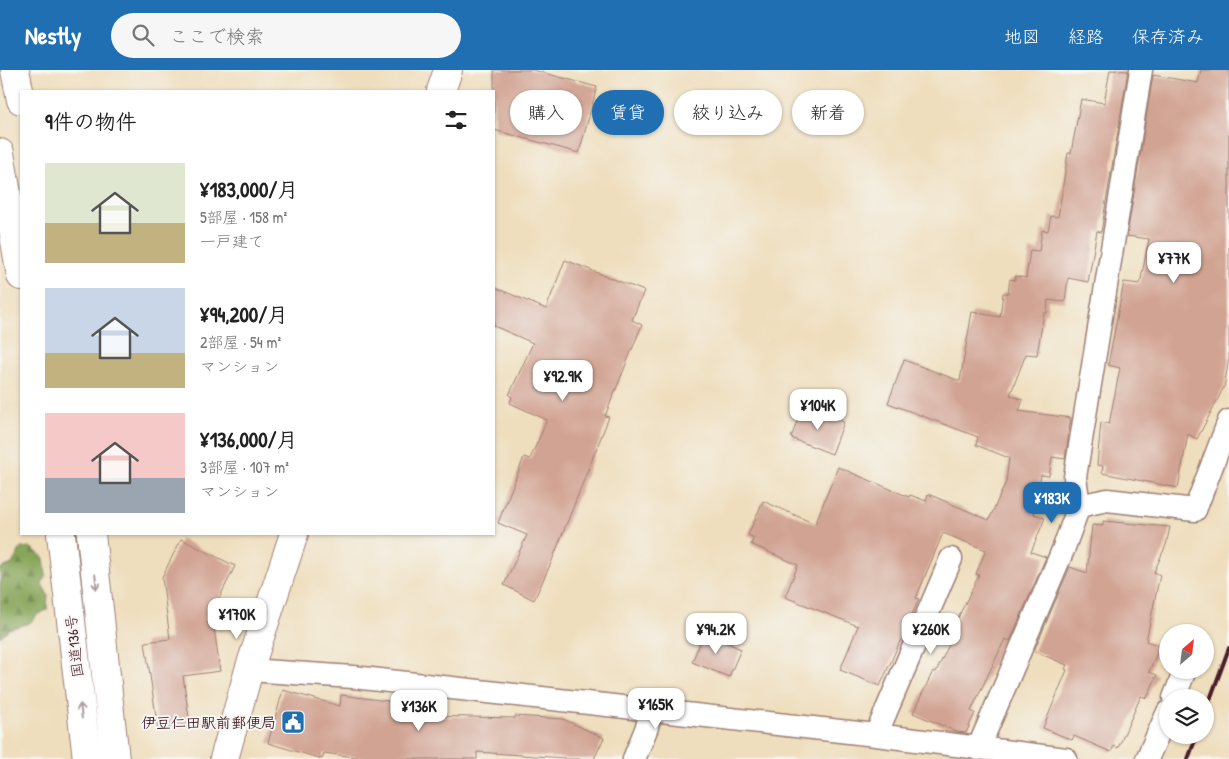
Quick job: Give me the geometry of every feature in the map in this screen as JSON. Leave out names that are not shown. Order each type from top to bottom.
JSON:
[{"type":"main road","points":[[15,70],[20,95]]},
{"type":"main road","points":[[441,90],[448,70]]},
{"type":"main road","points":[[0,153],[20,270]]},
{"type":"main road","name":"国道136号","points":[[61,535],[87,759]]},
{"type":"main road","name":"国道136号","points":[[91,535],[116,759]]},
{"type":"main road","points":[[224,759],[249,670],[294,535]]},
{"type":"street","points":[[978,748],[1063,550],[1079,506],[1075,477],[1141,70]]},
{"type":"street","points":[[1079,506],[1107,500],[1195,510],[1229,421]]},
{"type":"street","points":[[876,735],[951,559]]},
{"type":"street","points":[[249,670],[352,677],[876,735],[1066,759]]},
{"type":"street","points":[[634,759],[647,727],[651,710]]},
{"type":"street","points":[[1147,759],[1159,732]]},
{"type":"green space","points":[[30,547],[44,558],[46,575],[42,584],[48,595],[47,610],[38,614],[30,623],[9,629],[0,637],[0,569],[12,564],[21,548]]},
{"type":"building","points":[[494,70],[533,70],[597,87],[596,90],[592,90],[592,105],[579,153],[512,135],[582,135],[582,90],[510,90],[510,134],[495,130]]},
{"type":"building","points":[[1110,70],[1128,71],[1101,232],[1097,231],[1088,282],[1068,278],[1065,302],[1048,300],[1047,313],[1044,313],[1037,355],[1026,354],[1010,395],[1023,400],[1019,411],[1071,418],[1065,459],[1052,457],[1049,476],[1041,475],[1034,514],[1045,518],[1031,552],[1046,557],[1010,641],[1005,639],[971,711],[975,713],[966,733],[957,732],[913,713],[933,671],[936,672],[955,632],[952,630],[979,575],[976,574],[986,550],[943,533],[916,598],[919,599],[880,686],[840,670],[858,626],[785,597],[798,565],[751,544],[754,538],[748,535],[763,501],[815,524],[838,467],[909,497],[910,495],[926,501],[928,494],[989,520],[1006,482],[1009,458],[976,445],[978,437],[888,403],[904,360],[960,381],[972,312],[1000,317],[1003,293],[1008,293],[1010,279],[1015,280],[1015,276],[1026,278],[1030,250],[1039,251],[1042,230],[1048,231],[1051,216],[1058,217],[1068,153],[1071,153],[1081,99],[1104,103]]},
{"type":"building","points":[[1201,70],[1229,70],[1229,359],[1224,387],[1197,439],[1188,434],[1178,488],[1102,473],[1103,466],[1097,465],[1101,422],[1109,424],[1120,368],[1108,365],[1124,282],[1140,284],[1149,239],[1127,236],[1153,75],[1198,83]]},
{"type":"building","points":[[565,260],[644,291],[632,320],[642,325],[605,416],[609,417],[551,563],[534,600],[504,585],[527,535],[498,523],[524,457],[530,459],[547,420],[510,403],[512,397],[509,395],[533,343],[495,326],[495,287],[546,309]]},
{"type":"building","points":[[809,408],[844,422],[832,454],[791,438],[799,416],[805,419]]},
{"type":"building","points":[[1103,521],[1170,527],[1166,545],[1154,572],[1160,575],[1146,641],[1159,646],[1149,672],[1157,675],[1147,698],[1141,696],[1118,748],[1114,746],[1111,752],[1074,736],[1072,740],[1043,728],[1067,670],[1065,669],[1067,665],[1034,651],[1070,567],[1087,573],[1092,525],[1103,526]]},
{"type":"building","points":[[181,539],[235,566],[212,613],[220,671],[183,676],[190,725],[158,729],[145,642],[170,639],[162,577]]},
{"type":"building","points":[[704,633],[741,649],[729,677],[692,662]]},
{"type":"building","points":[[283,690],[340,706],[341,695],[427,706],[426,716],[515,718],[515,716],[563,719],[604,738],[594,759],[564,759],[477,752],[477,759],[371,759],[324,753],[322,759],[268,743]]},
{"type":"railway","points":[[1214,689],[1229,648]]},
{"type":"railway","points":[[1188,759],[1194,744]]},
{"type":"place","name":"伊豆仁田駅前郵便局","points":[[293,722]]}]
